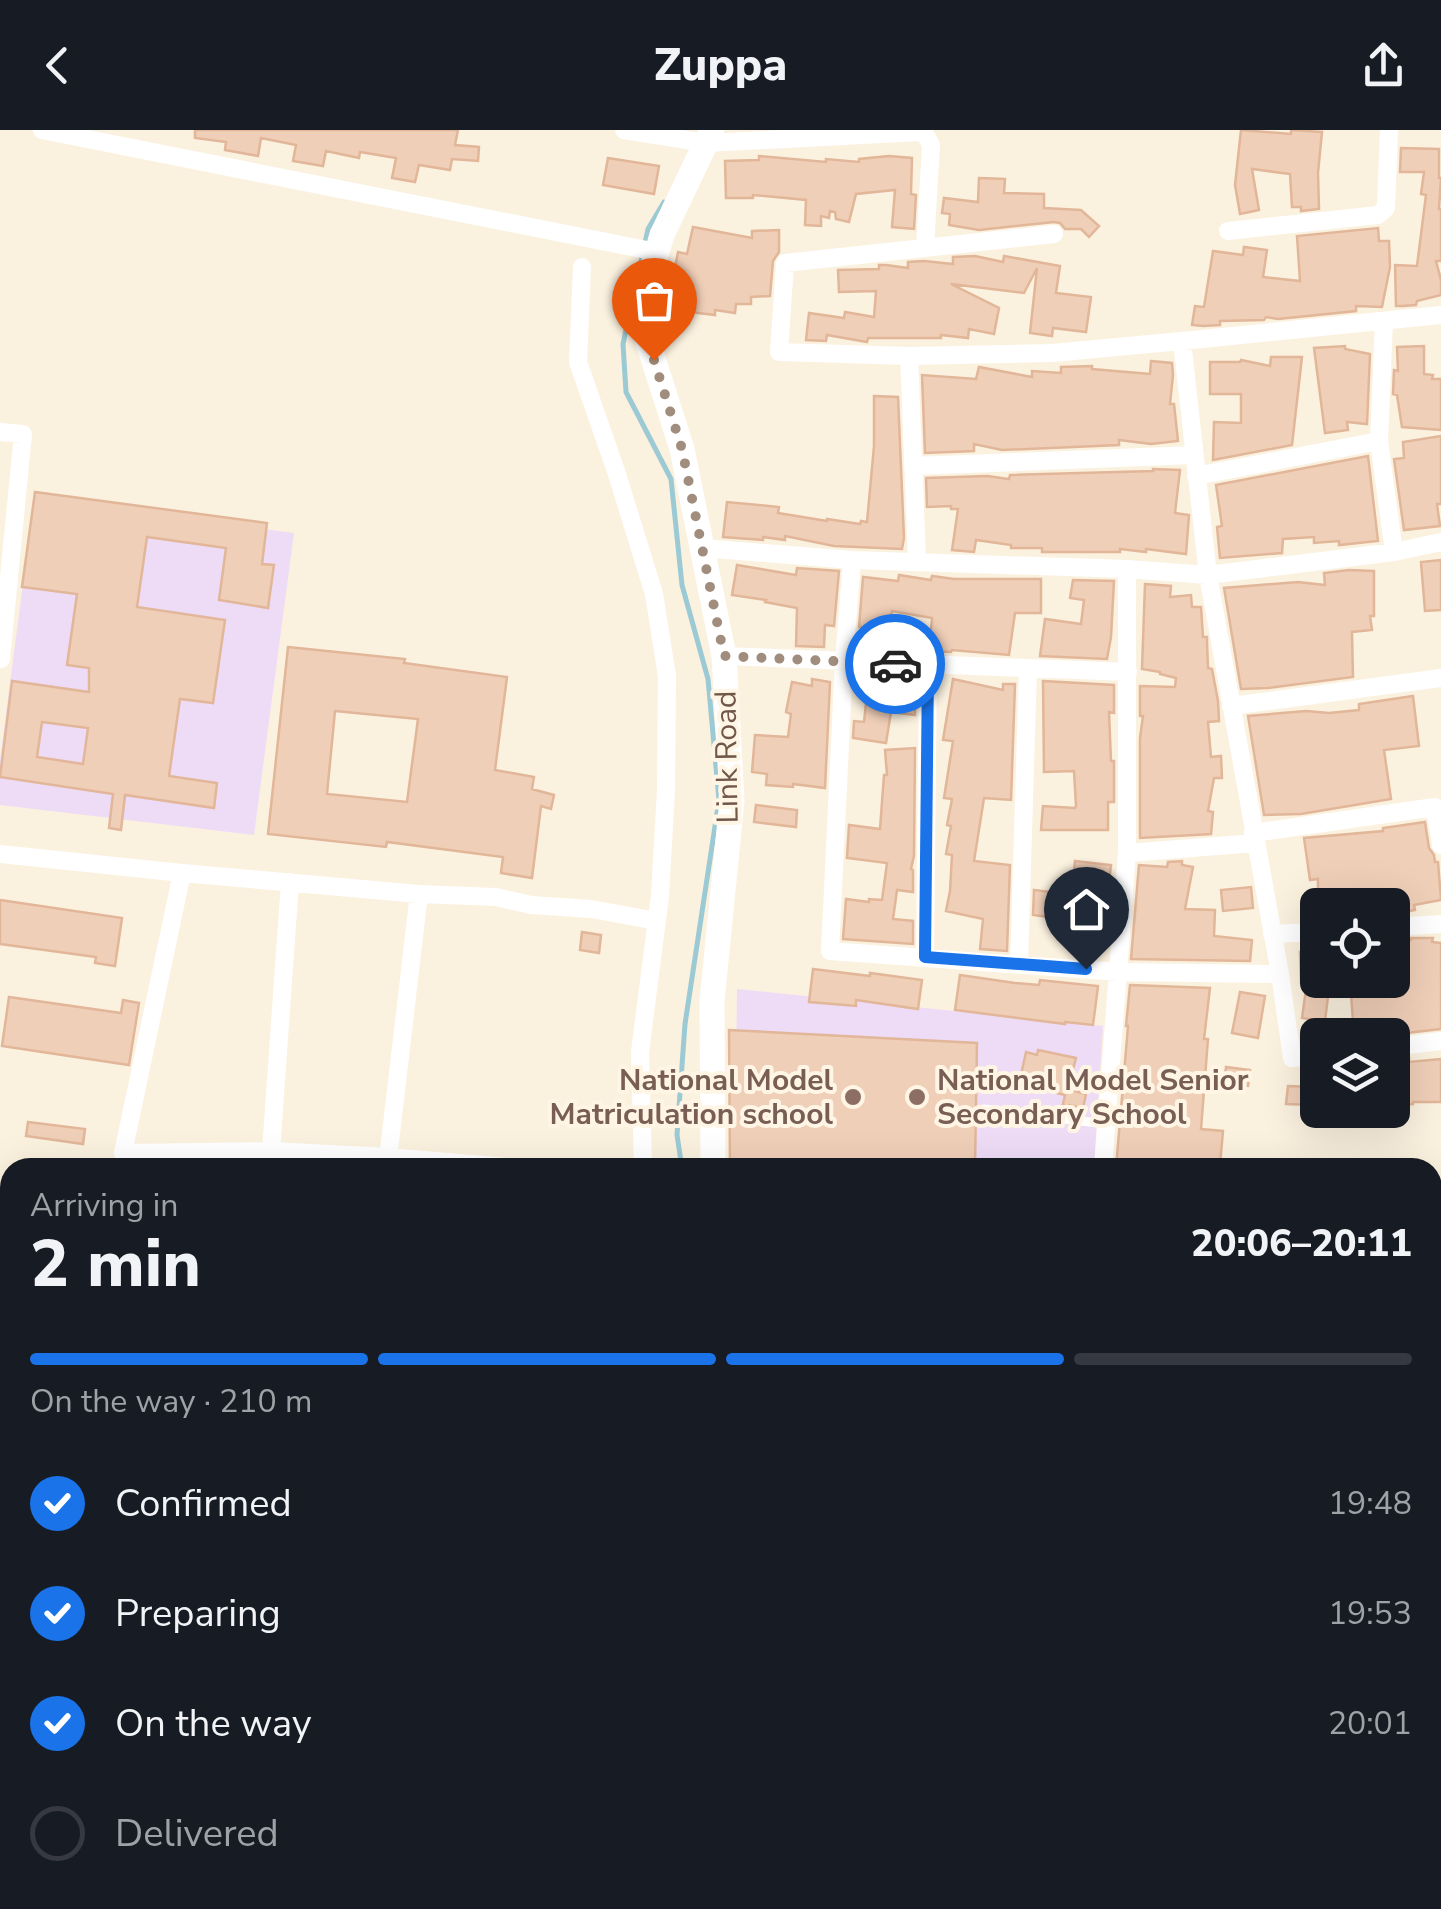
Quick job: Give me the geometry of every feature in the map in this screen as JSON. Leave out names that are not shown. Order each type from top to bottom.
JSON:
[{"type":"street","points":[[42,130],[648,250]]},
{"type":"street","points":[[624,130],[703,139],[931,133],[925,248]]},
{"type":"street","points":[[1228,231],[1378,214],[1386,208],[1389,130]]},
{"type":"street","name":"Link Road","points":[[703,139],[662,235],[648,250],[644,330],[682,449],[724,656],[732,800],[712,1001],[713,1158]]},
{"type":"street","points":[[1054,234],[785,263],[780,352],[909,356],[1052,353],[1441,315]]},
{"type":"street","points":[[582,267],[578,362],[654,594],[668,676],[665,808],[640,1052],[642,1158]]},
{"type":"street","points":[[1384,321],[1379,441],[1394,552]]},
{"type":"street","points":[[1182,340],[1208,575],[1292,1058],[1300,1057]]},
{"type":"street","points":[[909,356],[917,560]]},
{"type":"street","points":[[0,432],[23,434],[1,659]]},
{"type":"street","points":[[1196,476],[1379,441]]},
{"type":"street","points":[[913,466],[1194,455]]},
{"type":"street","points":[[702,548],[852,560],[1208,575],[1394,552],[1441,542]]},
{"type":"street","points":[[852,560],[830,951],[1119,972],[1280,974]]},
{"type":"street","points":[[1103,1158],[1127,853],[1127,569]]},
{"type":"street","points":[[724,656],[1128,672]]},
{"type":"street","points":[[925,957],[928,666]]},
{"type":"street","points":[[1019,964],[1028,668]]},
{"type":"street","points":[[1231,706],[1441,678]]},
{"type":"street","points":[[1127,853],[1254,838],[1435,807],[1441,845]]},
{"type":"street","points":[[0,854],[419,894],[496,897],[656,921]]},
{"type":"street","points":[[123,1158],[182,873]]},
{"type":"street","points":[[270,1152],[290,882]]},
{"type":"street","points":[[388,1158],[419,894]]},
{"type":"street","points":[[1410,926],[1441,924]]},
{"type":"street","points":[[1272,934],[1300,933]]},
{"type":"street","points":[[1410,1045],[1441,1041]]},
{"type":"street","points":[[160,1158],[270,1152],[341,1158]]},
{"type":"lane","points":[[984,1109],[1105,1124]]},
{"type":"shaded area","points":[[34,499],[294,533],[254,835],[0,805],[0,760]]},
{"type":"shaded area","name":"National Model Senior Secondary School","points":[[737,989],[1103,1026],[1095,1158],[735,1158]]},
{"type":"building","points":[[195,130],[458,130],[455,145],[479,147],[478,161],[452,159],[450,170],[419,165],[415,182],[392,178],[396,158],[360,152],[359,158],[326,151],[323,166],[293,161],[296,145],[261,138],[258,156],[225,150],[226,142],[195,138]]},
{"type":"building","points":[[1241,130],[1322,132],[1319,209],[1301,211],[1301,207],[1292,207],[1290,174],[1252,169],[1259,210],[1240,214],[1235,185]]},
{"type":"building","points":[[1401,148],[1439,149],[1441,261],[1436,261],[1441,295],[1417,301],[1416,305],[1396,306],[1395,265],[1417,266],[1426,195],[1421,194],[1424,172],[1400,172]]},
{"type":"building","points":[[759,156],[826,162],[859,162],[889,156],[912,158],[914,229],[892,227],[895,190],[856,194],[849,222],[836,219],[835,212],[830,211],[829,218],[821,216],[821,226],[805,225],[806,200],[753,195],[726,198],[725,161],[759,160]]},
{"type":"building","points":[[608,158],[659,166],[654,194],[603,185]]},
{"type":"building","points":[[979,178],[1005,179],[1004,193],[1044,194],[1044,208],[1081,210],[1099,226],[1089,237],[1081,229],[1065,229],[1054,222],[979,230],[949,225],[950,214],[942,213],[944,198],[978,202]]},
{"type":"building","points":[[693,227],[752,238],[752,231],[779,230],[770,296],[751,297],[751,304],[736,304],[735,313],[715,310],[715,315],[665,309],[678,252],[687,254]]},
{"type":"building","points":[[1378,228],[1379,241],[1389,241],[1390,267],[1382,307],[1356,306],[1356,311],[1192,325],[1195,306],[1204,307],[1213,251],[1243,255],[1244,247],[1267,250],[1263,277],[1300,281],[1297,236]]},
{"type":"building","points":[[975,256],[1003,262],[1004,256],[1060,266],[1056,293],[1091,297],[1086,332],[1053,328],[1052,336],[1030,333],[1037,268],[1024,293],[951,284],[999,308],[994,334],[969,329],[968,338],[941,335],[868,338],[867,342],[827,335],[826,341],[806,340],[809,313],[844,318],[845,312],[874,317],[876,291],[839,292],[838,270],[879,269],[879,265],[908,268],[908,262],[924,261],[953,264],[953,257]]},
{"type":"building","points":[[1345,346],[1370,354],[1367,424],[1347,422],[1348,430],[1325,433],[1314,348]]},
{"type":"building","points":[[1424,346],[1424,374],[1441,379],[1441,430],[1402,427],[1397,395],[1393,394],[1394,370],[1398,371],[1397,347]]},
{"type":"building","points":[[1271,357],[1302,357],[1292,445],[1213,460],[1214,422],[1241,423],[1241,394],[1210,394],[1210,362],[1241,360],[1270,366]]},
{"type":"building","points":[[1151,361],[1172,363],[1170,404],[1174,404],[1178,441],[1151,444],[1119,440],[1119,445],[1002,450],[974,444],[974,451],[925,453],[922,375],[976,379],[979,367],[1032,377],[1032,371],[1061,373],[1061,367],[1092,366],[1150,374]]},
{"type":"building","points":[[874,396],[898,397],[902,549],[834,546],[785,536],[785,540],[723,537],[727,502],[779,507],[778,513],[827,521],[867,522]]},
{"type":"building","points":[[1441,436],[1441,504],[1437,504],[1440,526],[1404,530],[1394,459],[1404,458],[1403,442]]},
{"type":"building","points":[[1368,456],[1378,541],[1339,545],[1339,541],[1314,543],[1314,537],[1283,539],[1282,553],[1220,558],[1217,527],[1222,526],[1216,485]]},
{"type":"building","points":[[1180,470],[1175,513],[1189,515],[1186,554],[1146,549],[1042,552],[1042,548],[1011,548],[976,540],[974,552],[952,550],[958,509],[927,507],[926,478],[1009,479],[1010,475]]},
{"type":"building","points":[[35,492],[267,523],[262,564],[274,565],[268,608],[219,600],[226,548],[147,537],[137,607],[225,620],[213,703],[180,699],[169,776],[217,783],[214,808],[125,795],[121,830],[109,828],[113,794],[0,777],[12,681],[89,692],[89,668],[67,665],[77,594],[22,587]],"holes":[[[42,722],[88,728],[83,764],[37,757]]]},
{"type":"building","points":[[1441,560],[1441,610],[1425,611],[1421,562]]},
{"type":"building","points":[[737,565],[796,575],[797,568],[839,571],[834,626],[825,625],[824,647],[796,646],[797,608],[732,595]]},
{"type":"building","points":[[1374,571],[1372,630],[1352,632],[1353,677],[1241,689],[1224,588],[1298,582],[1325,585],[1324,573]]},
{"type":"building","points":[[899,575],[931,580],[932,576],[1041,579],[1041,613],[1015,613],[1009,655],[929,651],[932,618],[892,611],[884,650],[862,649],[864,627],[859,627],[863,577],[898,581]]},
{"type":"building","points":[[1073,580],[1114,581],[1107,659],[1040,656],[1045,619],[1081,624],[1084,600],[1070,598]]},
{"type":"building","points":[[1145,584],[1171,586],[1170,597],[1191,595],[1192,607],[1201,607],[1208,668],[1212,669],[1218,701],[1219,721],[1208,722],[1211,757],[1221,756],[1222,778],[1214,778],[1208,811],[1213,812],[1211,834],[1140,838],[1140,686],[1175,687],[1176,678],[1142,669]]},
{"type":"building","points":[[288,647],[405,659],[404,663],[507,677],[495,770],[534,777],[532,789],[554,795],[551,809],[541,806],[532,878],[501,873],[503,857],[387,842],[386,847],[268,834]],"holes":[[[335,711],[418,719],[407,802],[327,794]]]},
{"type":"building","points":[[812,679],[830,682],[825,788],[766,785],[767,774],[752,772],[755,735],[788,737],[791,714],[786,712],[792,682],[812,686]]},
{"type":"building","points":[[953,679],[1003,690],[1003,684],[1015,684],[1011,800],[984,798],[974,861],[1010,865],[1007,951],[980,949],[983,919],[946,911],[952,855],[946,854],[951,826],[947,825],[952,799],[944,798],[953,741],[943,740]]},
{"type":"building","points":[[896,680],[915,683],[915,715],[891,712],[886,743],[853,738],[854,721],[864,722],[868,684],[896,686]]},
{"type":"building","points":[[1043,681],[1114,685],[1114,713],[1109,712],[1114,802],[1108,802],[1108,830],[1041,830],[1043,806],[1076,806],[1074,771],[1044,772]]},
{"type":"building","points":[[1413,696],[1419,746],[1384,750],[1391,799],[1301,814],[1264,815],[1248,716],[1359,710],[1359,704]]},
{"type":"building","points":[[915,748],[913,892],[897,890],[893,919],[913,921],[913,944],[843,939],[846,899],[882,900],[887,863],[847,858],[849,825],[880,829],[887,775],[885,750]]},
{"type":"building","points":[[756,805],[797,810],[796,827],[754,822]]},
{"type":"building","points":[[1425,822],[1429,848],[1438,862],[1441,900],[1414,905],[1415,910],[1410,911],[1410,888],[1318,888],[1318,879],[1310,880],[1304,838]]},
{"type":"building","points":[[1075,861],[1111,865],[1108,889],[1073,885]]},
{"type":"building","points":[[1182,861],[1182,865],[1193,867],[1185,909],[1215,910],[1214,936],[1252,940],[1250,961],[1131,959],[1139,865],[1167,867],[1168,862]]},
{"type":"building","points":[[1251,887],[1253,908],[1223,911],[1221,890]]},
{"type":"building","points":[[1034,890],[1067,894],[1064,919],[1033,915]]},
{"type":"building","points":[[0,900],[122,918],[115,966],[95,963],[96,957],[0,944]]},
{"type":"building","points":[[582,932],[601,935],[599,953],[580,950]]},
{"type":"building","points":[[1433,938],[1432,942],[1441,943],[1441,1029],[1410,1033],[1410,1018],[1353,1018],[1351,998],[1410,998],[1411,940]]},
{"type":"building","points":[[813,969],[922,980],[918,1009],[856,1000],[856,1006],[809,1002]]},
{"type":"building","points":[[960,975],[1039,985],[1040,980],[1098,986],[1093,1025],[955,1010]]},
{"type":"building","points":[[1130,985],[1210,988],[1201,1129],[1223,1131],[1221,1158],[1117,1158]]},
{"type":"building","points":[[1240,992],[1265,996],[1258,1038],[1232,1033]]},
{"type":"building","points":[[9,997],[121,1013],[123,1000],[139,1003],[129,1065],[2,1046]]},
{"type":"building","points":[[1305,998],[1328,998],[1325,1018],[1302,1018]]},
{"type":"building","name":"National Model Matriculation school","points":[[729,1030],[977,1043],[975,1158],[730,1158]]},
{"type":"building","points":[[1038,1050],[1076,1058],[1068,1089],[1086,1094],[1083,1108],[1063,1104],[1065,1095],[1019,1084],[1026,1052],[1037,1055]]},
{"type":"building","points":[[1441,1059],[1441,1102],[1410,1104],[1410,1062]]},
{"type":"building","points":[[1226,1067],[1250,1070],[1248,1086],[1224,1084]]},
{"type":"building","points":[[1288,1086],[1300,1086],[1300,1105],[1286,1104]]},
{"type":"building","points":[[28,1122],[85,1129],[83,1144],[26,1136]]},
{"type":"waterway","points":[[640,266],[648,229],[664,202]]},
{"type":"waterway","points":[[632,301],[623,344],[626,392],[671,479],[682,585],[708,679],[719,800],[685,1024],[677,1135],[680,1158]]},
{"type":"way so far","points":[[654,360],[682,449],[724,656],[895,664]]},
{"type":"place","name":"National Model Matriculation school","points":[[853,1097]]},
{"type":"place","name":"National Model Senior Secondary School","points":[[917,1097]]},
{"type":"route","points":[[895,664],[928,666],[925,957],[1086,969]]}]
